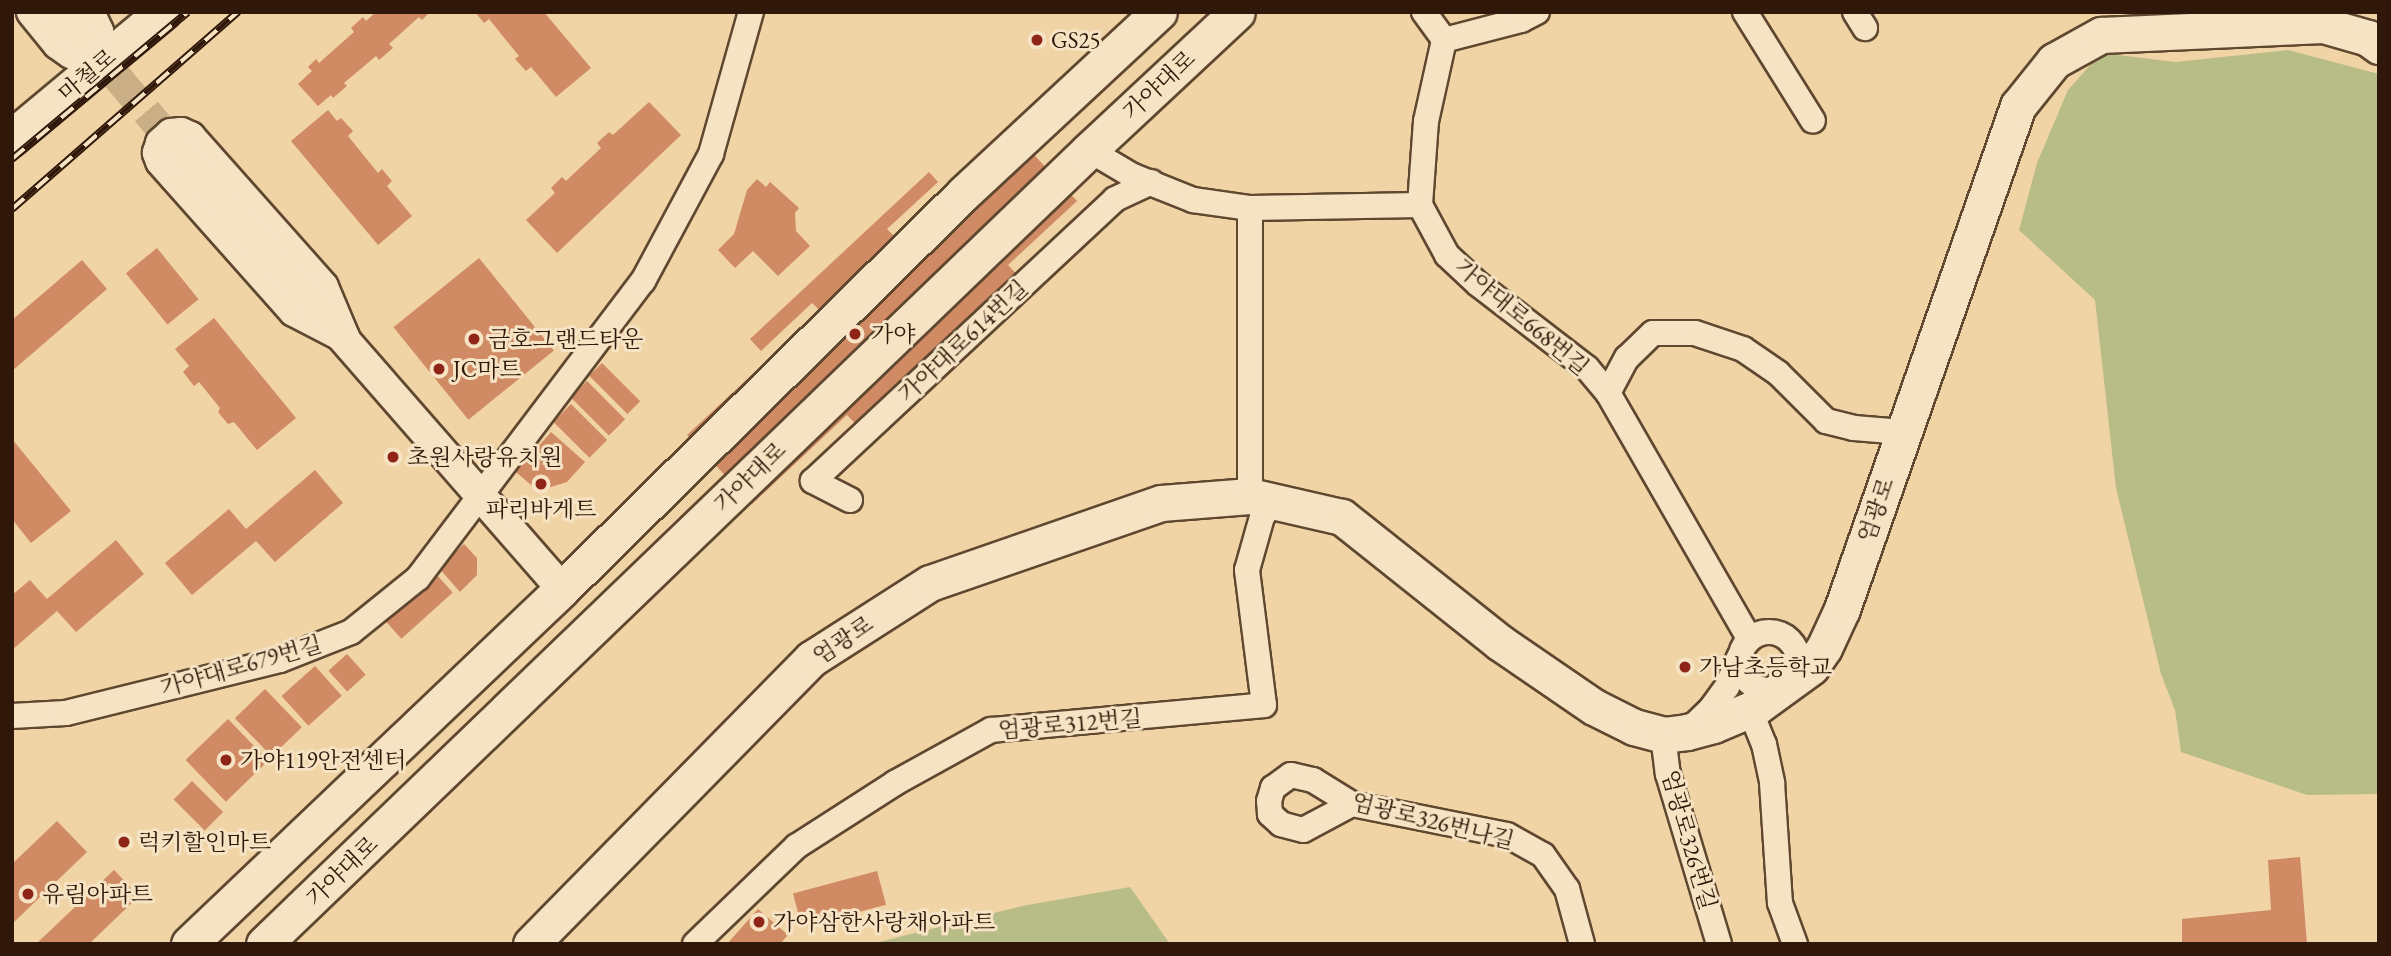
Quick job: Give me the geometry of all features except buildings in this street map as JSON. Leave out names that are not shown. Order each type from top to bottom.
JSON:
[{"type":"main road","name":"마철로","points":[[12,137],[85,31],[162,12]]},
{"type":"main road","points":[[189,944],[562,589],[964,193],[1159,12]]},
{"type":"main road","name":"가야대로","points":[[264,944],[1089,150],[1237,12]]},
{"type":"main road","name":"엄광로","points":[[531,944],[811,659],[930,583],[1161,503],[1261,499],[1342,517],[1499,642],[1594,707],[1634,727],[1675,733],[1713,725],[1750,710],[1811,667],[1824,648],[1836,621],[2018,106],[2054,61],[2101,35],[2323,25],[2368,38],[2379,46]]},
{"type":"street","points":[[32,12],[58,44],[71,52],[86,51],[85,31]]},
{"type":"street","name":"가야대로679번길","points":[[12,716],[80,710],[280,660],[351,632],[418,578],[643,282],[711,154],[751,12]]},
{"type":"street","points":[[1089,150],[1193,200],[1250,208],[1420,205],[1426,121],[1444,40],[1424,12]]},
{"type":"street","points":[[1444,40],[1521,20],[1537,12]]},
{"type":"street","points":[[1745,12],[1813,121]]},
{"type":"street","points":[[181,133],[190,137],[323,288],[344,337],[294,311],[161,161],[158,153],[160,143],[171,134],[181,133]]},
{"type":"street","points":[[185,157],[562,589]]},
{"type":"street","name":"가야대로614번길","points":[[850,500],[813,481],[1115,199],[1151,182]]},
{"type":"street","name":"가야대로668번길","points":[[1420,205],[1447,255],[1478,284],[1587,368],[1608,393],[1744,648],[1741,674],[1754,687],[1771,691],[1787,685]]},
{"type":"street","points":[[1250,208],[1261,499]]},
{"type":"street","points":[[1608,393],[1627,358],[1653,333],[1695,333],[1743,349],[1778,373],[1826,421],[1854,428],[1903,432]]},
{"type":"street","name":"엄광로312번길","points":[[695,944],[797,846],[895,783],[991,730],[1264,705],[1247,570],[1262,517],[1261,499]]},
{"type":"street","points":[[1792,642],[1811,639],[1836,621]]},
{"type":"street","points":[[1675,733],[1710,710],[1727,687],[1744,648],[1771,631],[1792,642],[1799,656],[1797,672],[1787,685]]},
{"type":"street","points":[[1750,710],[1764,744],[1772,783],[1780,903],[1795,944]]},
{"type":"street","name":"엄광로326번길","points":[[1675,733],[1668,774],[1718,944]]},
{"type":"street","name":"엄광로326번나길","points":[[1352,804],[1303,830],[1281,824],[1270,814],[1269,801],[1273,788],[1291,775],[1313,780],[1352,804],[1507,835],[1543,855],[1567,889],[1582,944]]},
{"type":"green space","points":[[2288,50],[2379,74],[2379,794],[2307,795],[2181,752],[2175,710],[2161,674],[2116,488],[2095,300],[2019,230],[2037,163],[2068,90],[2101,53],[2176,62]]},
{"type":"green space","points":[[1130,887],[1170,944],[871,944],[1022,906]]},
{"type":"tunnel","points":[[88,43],[185,157]]},
{"type":"railway","points":[[12,159],[188,12]]},
{"type":"railway","points":[[12,209],[238,12]]},
{"type":"place","name":"GS25","points":[[1037,40]]},
{"type":"place","name":"가야","points":[[855,334]]},
{"type":"place","name":"금호그랜드타운","points":[[474,339]]},
{"type":"place","name":"JC마트","points":[[439,369]]},
{"type":"place","name":"초원사랑유치원","points":[[393,457]]},
{"type":"place","name":"파리바게트","points":[[541,484]]},
{"type":"place","name":"가남초등학교","points":[[1685,667]]},
{"type":"place","name":"가야119안전센터","points":[[226,760]]},
{"type":"place","name":"럭키할인마트","points":[[124,842]]},
{"type":"place","name":"유림아파트","points":[[28,894]]},
{"type":"place","name":"가야삼한사랑채아파트","points":[[759,922]]}]
